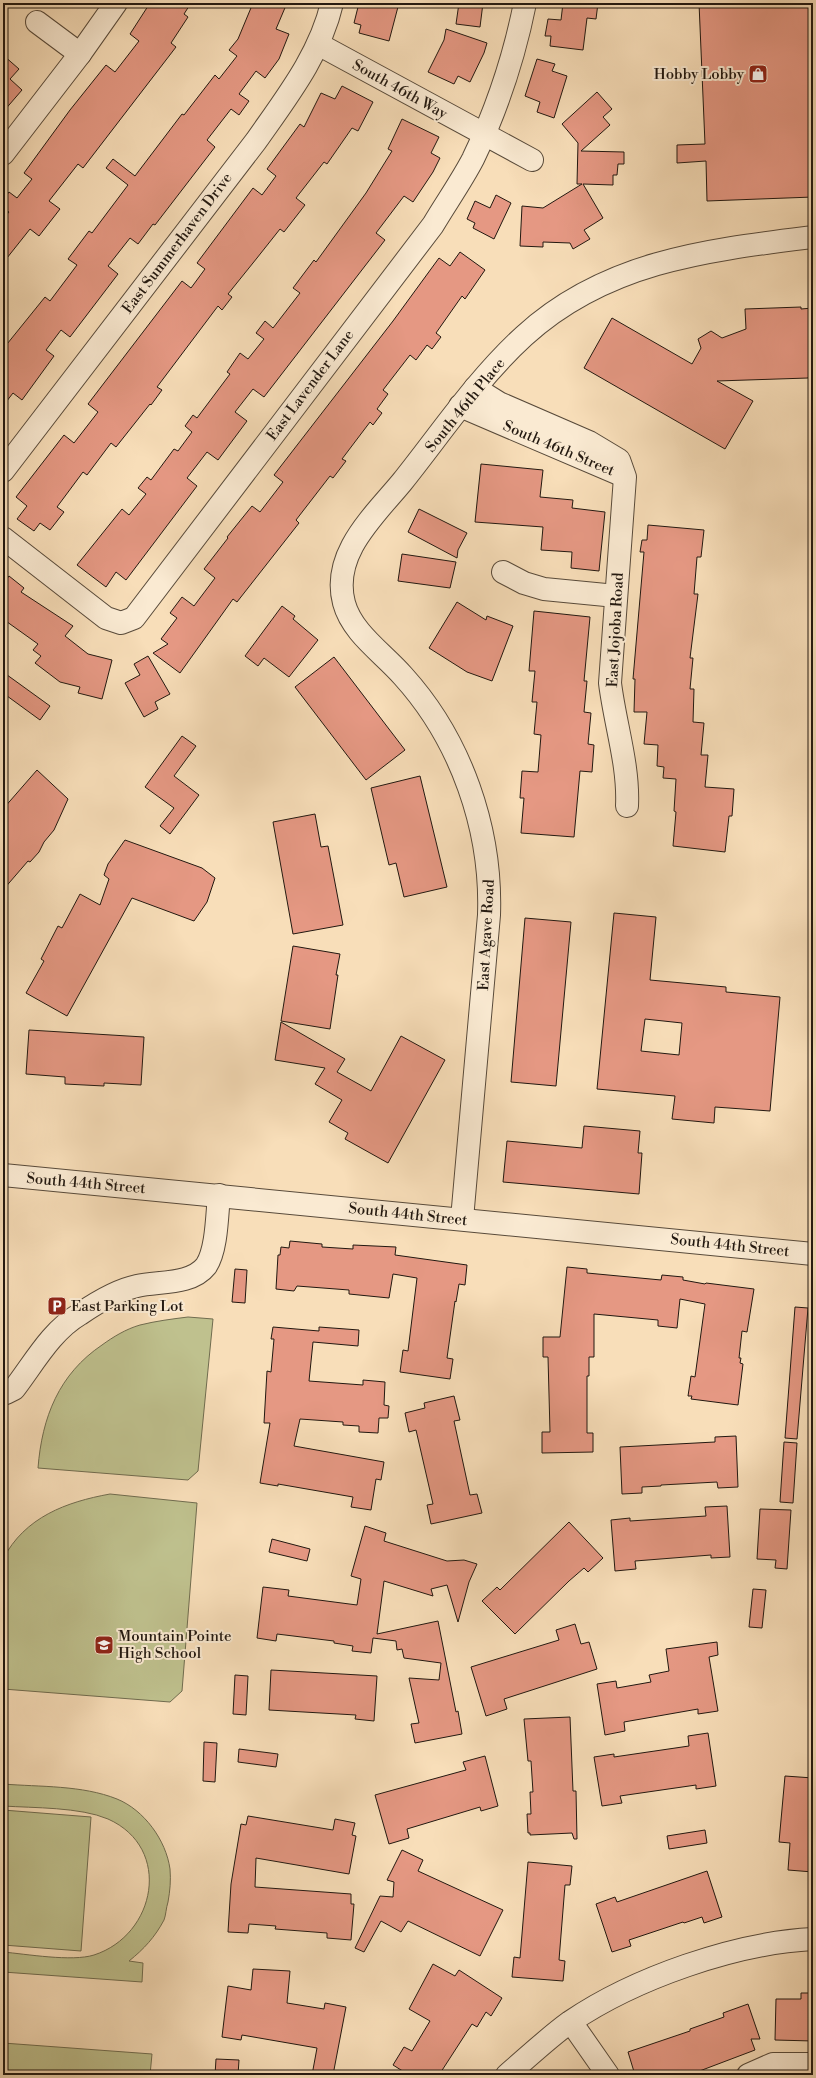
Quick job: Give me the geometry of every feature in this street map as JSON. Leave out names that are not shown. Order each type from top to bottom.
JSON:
[{"type":"street","points":[[3,154],[80,54],[116,3]]},
{"type":"street","name":"East Summerhaven Drive","points":[[3,471],[256,141],[294,86],[318,44],[332,3]]},
{"type":"street","name":"East Lavender Lane","points":[[3,538],[106,618],[120,623],[134,618],[433,225],[472,160],[503,87],[512,60],[525,3]]},
{"type":"street","points":[[37,22],[80,54]]},
{"type":"street","name":"South 46th Way","points":[[318,44],[483,134]]},
{"type":"street","points":[[483,134],[532,160]]},
{"type":"street","name":"South 46th Place","points":[[342,573],[347,555],[358,538],[460,406],[475,388],[525,336],[544,319],[589,290],[622,274],[669,259],[701,252],[813,237]]},
{"type":"street","name":"South 46th Street","points":[[475,388],[499,402],[589,442],[619,460],[625,477]]},
{"type":"street","name":"South 46th Street","points":[[460,406],[612,469],[625,477]]},
{"type":"street","name":"East Jojoba Road","points":[[625,477],[610,683],[614,717],[628,786],[627,806]]},
{"type":"street","points":[[503,572],[524,583],[544,589],[616,596]]},
{"type":"street","name":"East Agave Road","points":[[342,573],[341,586],[348,616],[356,627],[405,677],[426,704],[446,736],[462,768],[482,830],[490,891],[490,915],[462,1219]]},
{"type":"street","name":"South 44th Street","points":[[3,1175],[813,1254]]},
{"type":"street","points":[[6,1393],[14,1389],[53,1337],[79,1314],[129,1289],[172,1282],[199,1272],[206,1266],[212,1252],[219,1195]]},
{"type":"street","points":[[507,2075],[570,2022],[640,1984],[669,1971],[748,1947],[813,1939]]},
{"type":"street","points":[[570,2022],[608,2075]]},
{"type":"street","points":[[748,2075],[773,2064],[813,2064]]},
{"type":"green space","points":[[188,1317],[213,1319],[198,1471],[188,1480],[38,1468],[40,1449],[49,1414],[55,1398],[74,1369],[102,1345],[125,1331],[158,1321]]},
{"type":"green space","points":[[110,1494],[197,1503],[182,1691],[170,1702],[3,1689],[3,1559],[12,1544],[23,1532],[48,1514],[78,1502]]},
{"type":"green space","points":[[3,1784],[61,1787],[104,1794],[127,1804],[136,1810],[152,1827],[159,1837],[168,1858],[170,1869],[170,1886],[164,1920],[149,1942],[129,1961],[143,1963],[142,1982],[3,1972],[3,1952],[74,1958],[94,1955],[115,1945],[131,1929],[143,1911],[149,1890],[148,1870],[142,1850],[129,1832],[108,1819],[84,1812],[3,1806]]},
{"type":"green space","points":[[3,1810],[91,1817],[81,1951],[3,1945]]},
{"type":"green space","points":[[3,2043],[152,2054],[150,2075],[3,2075]]},
{"type":"building","points":[[150,3],[191,3],[184,14],[188,17],[171,43],[176,47],[83,168],[78,164],[49,201],[60,209],[39,236],[30,229],[3,263],[3,219],[9,212],[3,208],[3,200],[9,192],[17,198],[32,179],[24,173],[70,110],[106,65],[115,72],[139,41],[130,34]]},
{"type":"building","points":[[253,3],[287,3],[276,29],[289,34],[279,59],[265,78],[256,71],[239,94],[249,101],[239,115],[231,109],[207,140],[215,147],[155,225],[153,224],[138,244],[130,238],[108,266],[118,274],[70,337],[61,330],[46,350],[54,356],[22,400],[13,393],[3,406],[3,349],[45,297],[50,301],[77,265],[68,259],[89,231],[92,233],[128,185],[106,168],[113,159],[135,176],[182,114],[184,115],[215,75],[219,79],[237,56],[229,50],[238,39]]},
{"type":"building","points":[[359,3],[399,3],[389,41],[359,33],[361,25],[354,23]]},
{"type":"building","points":[[459,3],[483,3],[480,27],[456,24]]},
{"type":"building","points":[[563,3],[598,3],[596,19],[587,18],[583,50],[550,46],[551,36],[545,36],[548,19],[561,20]]},
{"type":"building","name":"Hobby Lobby","points":[[699,3],[813,3],[813,197],[707,201],[706,161],[677,163],[677,145],[705,144]]},
{"type":"building","points":[[446,29],[487,43],[484,53],[470,82],[458,76],[454,84],[428,72],[444,40]]},
{"type":"building","points":[[3,55],[19,69],[10,79],[22,90],[3,112]]},
{"type":"building","points":[[537,59],[555,64],[552,71],[567,76],[554,118],[537,112],[540,102],[525,96]]},
{"type":"building","points":[[342,86],[373,102],[358,131],[352,128],[327,164],[324,162],[296,198],[305,205],[284,232],[280,229],[228,294],[232,297],[222,310],[218,306],[157,387],[162,390],[151,405],[150,404],[116,447],[111,443],[87,475],[83,472],[57,507],[64,512],[50,530],[40,523],[34,531],[17,519],[27,506],[16,497],[64,435],[74,443],[98,412],[88,404],[182,281],[191,288],[205,269],[197,263],[253,188],[262,195],[276,176],[267,169],[300,124],[304,127],[321,93],[335,99]]},
{"type":"building","points":[[597,92],[612,109],[603,117],[610,125],[581,151],[624,152],[624,164],[618,164],[617,175],[613,175],[613,185],[583,184],[603,218],[584,230],[590,239],[573,249],[570,243],[543,242],[543,247],[520,246],[522,206],[543,208],[582,184],[577,184],[578,143],[562,124]]},
{"type":"building","points":[[402,119],[439,137],[431,153],[440,158],[433,172],[413,202],[404,196],[376,233],[385,240],[264,397],[253,389],[235,412],[247,421],[218,460],[207,452],[187,478],[197,486],[126,580],[116,572],[106,587],[77,565],[122,509],[129,515],[146,494],[138,488],[147,477],[151,480],[174,449],[178,451],[192,432],[185,426],[193,415],[197,418],[230,374],[227,372],[240,353],[248,359],[264,339],[256,333],[265,321],[273,328],[300,293],[293,288],[314,260],[316,262],[366,193],[392,151],[388,149]]},
{"type":"building","points":[[496,195],[511,203],[494,239],[473,228],[475,223],[467,219],[475,201],[490,208]]},
{"type":"building","points":[[460,252],[485,270],[465,299],[462,296],[436,333],[441,337],[432,349],[427,345],[416,360],[410,355],[383,390],[388,394],[377,409],[382,413],[373,425],[370,422],[342,459],[346,461],[333,478],[330,476],[296,520],[299,523],[237,602],[233,599],[180,673],[153,653],[168,644],[161,639],[177,618],[170,613],[182,597],[194,606],[215,578],[204,569],[228,538],[227,537],[252,506],[260,512],[283,482],[274,475],[393,321],[439,258],[450,266]]},
{"type":"building","points":[[801,307],[801,309],[813,308],[813,366],[808,378],[717,381],[753,401],[725,449],[584,368],[612,318],[692,364],[701,348],[698,339],[711,331],[722,338],[746,329],[745,309]]},
{"type":"building","points":[[481,464],[543,470],[540,497],[573,500],[572,508],[605,512],[599,571],[571,568],[572,552],[541,550],[543,527],[475,522]]},
{"type":"building","points":[[419,509],[467,533],[458,550],[457,558],[408,532]]},
{"type":"building","points":[[648,525],[704,530],[701,557],[697,557],[694,594],[698,594],[690,658],[693,658],[690,689],[694,689],[693,722],[704,723],[701,755],[708,755],[705,787],[734,789],[732,816],[729,816],[725,852],[673,846],[676,812],[674,811],[676,779],[663,778],[664,767],[657,766],[658,745],[644,744],[647,712],[634,712],[635,679],[633,679],[644,552],[640,552],[642,540],[647,540]]},
{"type":"building","points":[[402,554],[456,562],[450,588],[398,581]]},
{"type":"building","points":[[9,576],[24,588],[21,592],[73,626],[65,636],[88,654],[112,660],[102,699],[78,693],[80,687],[60,682],[35,663],[41,656],[33,650],[38,644],[3,619],[3,584]]},
{"type":"building","points":[[457,602],[486,620],[487,616],[513,626],[492,681],[467,672],[429,648]]},
{"type":"building","points":[[282,606],[295,616],[293,619],[318,640],[289,677],[264,658],[258,666],[245,656]]},
{"type":"building","points":[[534,611],[590,617],[584,681],[587,681],[584,712],[591,713],[588,744],[594,745],[592,772],[580,771],[574,837],[521,833],[524,798],[520,798],[522,771],[538,772],[541,735],[534,734],[537,702],[532,702],[535,671],[529,671]]},
{"type":"building","points":[[148,656],[170,694],[155,702],[158,709],[144,717],[125,683],[140,675],[134,664]]},
{"type":"building","points":[[334,657],[405,750],[366,780],[295,687]]},
{"type":"building","points":[[3,672],[50,706],[40,720],[3,693]]},
{"type":"building","points":[[182,736],[196,746],[174,776],[199,795],[170,834],[160,826],[174,808],[145,787]]},
{"type":"building","points":[[37,770],[68,799],[54,830],[44,842],[39,852],[30,862],[28,861],[3,890],[3,809]]},
{"type":"building","points":[[420,776],[447,887],[404,897],[396,863],[389,865],[371,788]]},
{"type":"building","points":[[315,814],[321,847],[328,846],[343,925],[293,934],[273,822]]},
{"type":"building","points":[[125,840],[202,868],[215,878],[207,902],[194,921],[132,898],[67,1016],[26,993],[44,961],[41,959],[58,926],[62,928],[80,894],[100,905],[109,879],[104,875],[108,864]]},
{"type":"building","points":[[614,913],[656,917],[650,980],[726,987],[726,992],[780,997],[770,1111],[715,1107],[714,1123],[672,1119],[675,1096],[597,1089]],"holes":[[[645,1019],[682,1023],[679,1055],[641,1051]]]},
{"type":"building","points":[[525,918],[571,922],[556,1086],[511,1082]]},
{"type":"building","points":[[293,946],[340,954],[330,1029],[281,1021]]},
{"type":"building","points":[[281,1022],[345,1059],[337,1072],[371,1091],[401,1036],[445,1060],[388,1163],[345,1139],[348,1133],[329,1122],[342,1100],[315,1084],[325,1068],[275,1060]]},
{"type":"building","points":[[29,1030],[144,1037],[141,1085],[104,1083],[104,1086],[65,1084],[65,1077],[26,1074]]},
{"type":"building","points":[[584,1126],[640,1131],[638,1153],[642,1153],[639,1194],[503,1182],[507,1141],[582,1148]]},
{"type":"building","points":[[290,1241],[322,1244],[322,1247],[353,1249],[353,1245],[396,1247],[395,1255],[467,1265],[465,1285],[459,1284],[456,1302],[455,1301],[447,1358],[453,1359],[450,1379],[400,1372],[403,1350],[408,1351],[417,1278],[393,1274],[389,1298],[349,1294],[349,1290],[297,1286],[294,1291],[276,1289],[278,1255],[280,1255],[281,1247],[289,1248]]},
{"type":"building","points":[[567,1267],[587,1269],[587,1273],[661,1280],[662,1275],[683,1277],[683,1280],[705,1284],[754,1289],[747,1332],[742,1331],[739,1358],[741,1358],[740,1363],[743,1364],[738,1405],[691,1399],[692,1396],[688,1396],[691,1376],[695,1377],[705,1304],[680,1299],[677,1328],[658,1326],[658,1320],[594,1314],[594,1357],[589,1357],[589,1376],[587,1376],[587,1433],[593,1433],[593,1452],[542,1453],[542,1432],[550,1432],[548,1357],[543,1357],[543,1337],[560,1337]]},
{"type":"building","points":[[235,1269],[247,1270],[245,1303],[232,1302]]},
{"type":"building","points":[[795,1307],[808,1308],[797,1439],[785,1438]]},
{"type":"building","points":[[273,1327],[319,1331],[319,1327],[359,1330],[358,1346],[313,1342],[309,1381],[363,1385],[363,1380],[385,1382],[384,1405],[389,1406],[388,1418],[379,1418],[378,1433],[359,1432],[359,1426],[343,1425],[343,1422],[300,1419],[294,1446],[384,1462],[381,1480],[376,1479],[371,1510],[351,1507],[353,1497],[278,1484],[278,1486],[260,1483],[270,1423],[264,1423],[267,1371],[271,1372],[274,1339],[271,1339]]},
{"type":"building","points":[[454,1396],[460,1420],[454,1421],[470,1495],[477,1494],[482,1513],[431,1524],[427,1505],[433,1504],[416,1430],[409,1432],[405,1413],[425,1408],[424,1403]]},
{"type":"building","points":[[736,1436],[738,1487],[718,1488],[717,1482],[661,1485],[642,1487],[642,1493],[622,1494],[620,1447],[715,1442],[715,1437]]},
{"type":"building","points":[[784,1442],[797,1443],[793,1503],[780,1502]]},
{"type":"building","points":[[727,1506],[730,1557],[711,1558],[711,1555],[635,1561],[636,1569],[615,1571],[611,1520],[630,1518],[630,1521],[706,1516],[705,1507]]},
{"type":"building","points":[[760,1509],[791,1510],[787,1569],[775,1568],[776,1560],[757,1559]]},
{"type":"building","points":[[569,1522],[603,1558],[588,1572],[584,1568],[515,1634],[482,1601],[497,1587],[500,1590]]},
{"type":"building","points":[[365,1526],[386,1533],[384,1541],[447,1561],[464,1560],[477,1564],[469,1582],[458,1622],[447,1585],[431,1589],[433,1596],[384,1581],[377,1634],[438,1621],[456,1712],[458,1711],[462,1734],[415,1743],[411,1724],[419,1723],[409,1678],[439,1680],[441,1663],[404,1658],[402,1649],[397,1650],[396,1641],[373,1638],[371,1653],[352,1651],[353,1646],[334,1643],[334,1641],[277,1634],[276,1641],[257,1638],[263,1587],[289,1590],[288,1596],[357,1605],[361,1579],[351,1576]]},
{"type":"building","points":[[272,1539],[310,1549],[307,1561],[269,1552]]},
{"type":"building","points":[[753,1589],[766,1590],[762,1628],[749,1627]]},
{"type":"building","points":[[575,1624],[581,1644],[589,1642],[597,1669],[504,1699],[507,1709],[486,1716],[471,1667],[559,1640],[556,1630]]},
{"type":"building","points":[[717,1642],[718,1655],[709,1657],[718,1711],[698,1714],[698,1709],[624,1722],[625,1731],[605,1735],[597,1684],[616,1681],[617,1688],[651,1682],[649,1675],[669,1671],[666,1649]]},
{"type":"building","points":[[271,1670],[377,1676],[374,1721],[355,1719],[356,1715],[269,1710]]},
{"type":"building","points":[[235,1675],[248,1676],[246,1715],[233,1714]]},
{"type":"building","points":[[570,1717],[573,1791],[576,1791],[577,1839],[574,1839],[572,1833],[530,1835],[530,1833],[528,1833],[527,1814],[531,1814],[530,1792],[533,1792],[531,1761],[528,1761],[524,1719]]},
{"type":"building","points":[[708,1733],[716,1786],[696,1789],[696,1785],[620,1796],[622,1803],[602,1806],[594,1757],[614,1754],[614,1757],[689,1746],[688,1736]]},
{"type":"building","points":[[204,1742],[217,1743],[215,1782],[203,1781]]},
{"type":"building","points":[[239,1749],[278,1754],[276,1767],[238,1762]]},
{"type":"building","points":[[485,1756],[498,1806],[481,1811],[480,1807],[407,1829],[409,1838],[389,1844],[375,1795],[466,1770],[463,1762]]},
{"type":"building","points":[[785,1776],[813,1778],[813,1872],[788,1870],[790,1843],[779,1842]]},
{"type":"building","points":[[248,1816],[333,1830],[335,1819],[355,1823],[352,1835],[356,1836],[349,1874],[256,1858],[255,1887],[351,1894],[351,1904],[354,1904],[351,1940],[327,1938],[327,1933],[275,1929],[276,1926],[249,1924],[248,1933],[228,1932],[231,1884],[241,1824],[246,1825]]},
{"type":"building","points":[[705,1830],[707,1843],[669,1849],[667,1836]]},
{"type":"building","points":[[402,1850],[423,1860],[418,1871],[503,1910],[480,1956],[408,1921],[401,1932],[381,1921],[364,1952],[355,1948],[380,1896],[393,1897],[394,1882],[387,1880]]},
{"type":"building","points":[[528,1862],[572,1866],[570,1885],[565,1885],[559,1960],[565,1961],[563,1981],[512,1977],[514,1957],[520,1958]]},
{"type":"building","points":[[707,1871],[722,1917],[704,1923],[702,1917],[684,1923],[683,1922],[629,1940],[631,1946],[612,1952],[596,1904],[615,1897],[617,1902]]},
{"type":"building","points":[[433,1964],[455,1976],[459,1970],[502,1998],[491,2016],[486,2012],[477,2027],[472,2024],[439,2075],[409,2075],[393,2065],[404,2047],[412,2051],[430,2021],[409,2009]]},
{"type":"building","points":[[253,1969],[290,1971],[287,2003],[324,2009],[325,2003],[346,2007],[333,2075],[312,2075],[317,2048],[242,2035],[241,2040],[222,2037],[228,1986],[251,1990]]},
{"type":"building","points":[[801,1993],[813,1993],[813,2041],[775,2040],[776,1999],[801,1999]]},
{"type":"building","points":[[748,2004],[760,2039],[751,2039],[755,2050],[689,2075],[635,2075],[628,2052],[690,2031],[690,2029],[724,2017],[723,2013]]},
{"type":"building","points":[[216,2059],[239,2060],[238,2075],[215,2075]]},
{"type":"place","name":"Hobby Lobby","points":[[758,74]]},
{"type":"place","name":"East Parking Lot","points":[[57,1306]]},
{"type":"place","name":"Mountain Pointe High School","points":[[104,1645]]}]
